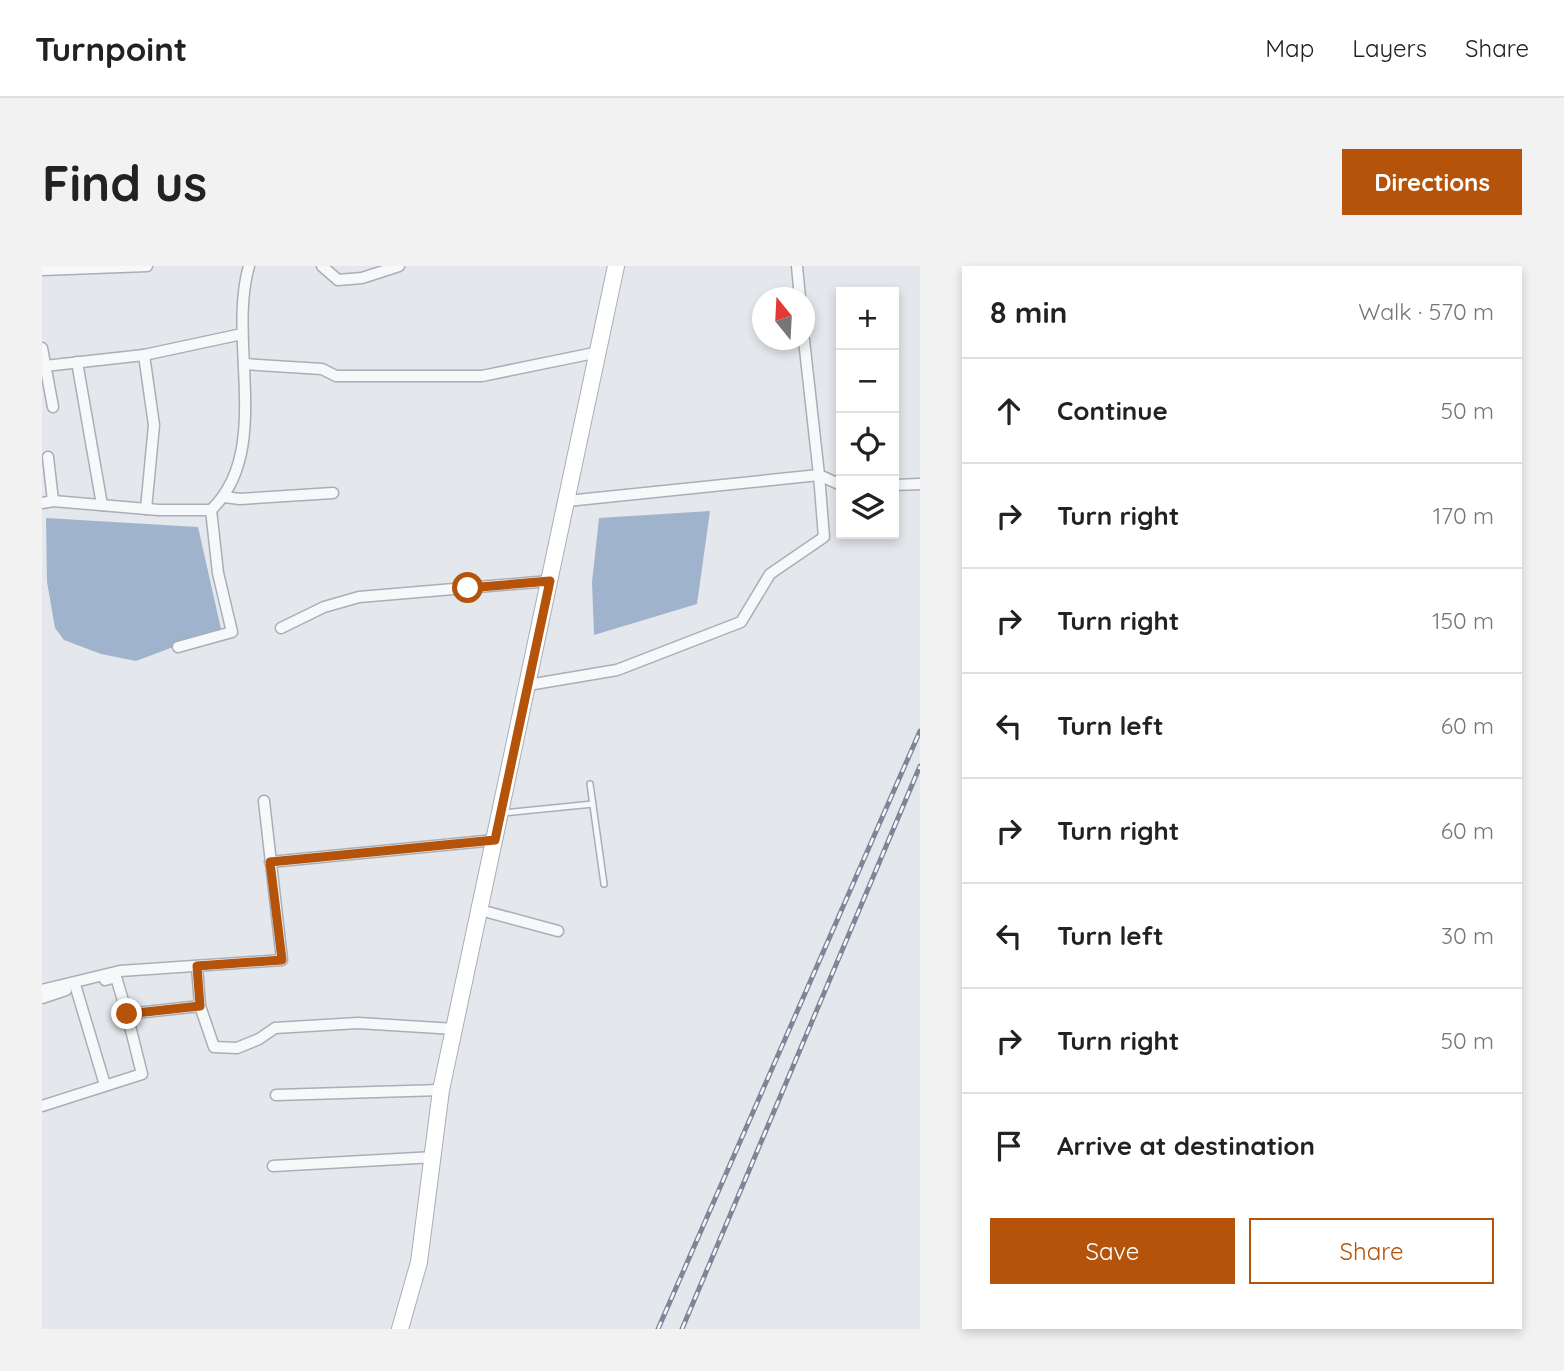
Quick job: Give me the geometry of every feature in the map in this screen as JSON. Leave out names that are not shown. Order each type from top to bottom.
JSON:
[{"type":"main road","points":[[400,1329],[419,1262],[435,1157],[441,1090],[616,266]]},
{"type":"street","points":[[42,270],[147,266]]},
{"type":"street","points":[[48,457],[48,502],[146,509],[211,510],[224,497],[238,464],[244,431],[242,291],[249,266]]},
{"type":"street","points":[[322,266],[338,280],[362,278],[399,266]]},
{"type":"street","points":[[797,266],[799,287]]},
{"type":"street","points":[[45,366],[144,355],[242,334]]},
{"type":"street","points":[[42,348],[53,407]]},
{"type":"street","points":[[528,685],[617,670],[741,622],[770,574],[824,537],[805,350]]},
{"type":"street","points":[[244,364],[322,369],[336,376],[482,376],[598,352]]},
{"type":"street","points":[[144,355],[154,425],[146,509]]},
{"type":"street","points":[[76,362],[102,505]]},
{"type":"street","points":[[567,501],[818,475],[836,483]]},
{"type":"street","points":[[899,485],[920,484]]},
{"type":"street","points":[[224,497],[240,499],[333,493]]},
{"type":"street","points":[[178,647],[232,632],[218,573],[211,510]]},
{"type":"street","points":[[281,628],[324,607],[359,597],[550,581]]},
{"type":"street","points":[[42,989],[120,971],[282,960],[264,801]]},
{"type":"street","points":[[270,862],[495,840]]},
{"type":"street","points":[[480,910],[558,931]]},
{"type":"street","points":[[197,966],[200,1006],[214,1046],[237,1048],[259,1039],[275,1028],[358,1023],[455,1029]]},
{"type":"street","points":[[42,998],[116,977],[142,1073],[42,1106]]},
{"type":"street","points":[[76,988],[105,1085]]},
{"type":"street","points":[[127,1014],[200,1006]]},
{"type":"street","points":[[276,1095],[441,1090]]},
{"type":"street","points":[[273,1166],[435,1157]]},
{"type":"lane","points":[[590,784],[604,884]]},
{"type":"lane","points":[[500,813],[593,804]]},
{"type":"water","points":[[710,511],[697,604],[594,635],[592,582],[599,518]]},
{"type":"water","points":[[46,518],[198,527],[221,629],[136,661],[101,654],[64,640],[55,628],[47,582]]},
{"type":"railway","points":[[658,1329],[920,731]]},
{"type":"railway","points":[[682,1329],[920,766]]},
{"type":"route","points":[[127,1014],[200,1006],[197,966],[282,960],[270,862],[495,840],[550,581],[468,588]]}]
